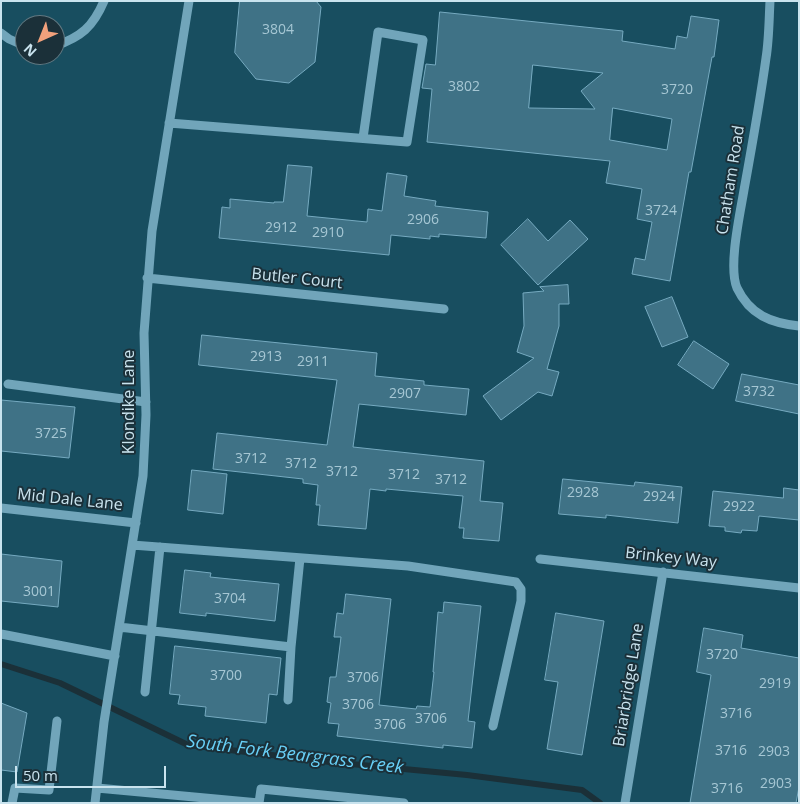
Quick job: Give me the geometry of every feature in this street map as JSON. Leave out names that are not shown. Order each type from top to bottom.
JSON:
[{"type":"street","points":[[65,43],[85,31],[98,16],[104,1]]},
{"type":"street","name":"Klondike Lane","points":[[95,803],[104,722],[143,476],[146,414],[144,333],[147,278],[152,231],[188,1]]},
{"type":"street","name":"Chatham Road","points":[[770,1],[767,57],[738,231],[734,275],[737,287],[747,304],[754,310],[770,321],[799,326]]},
{"type":"street","points":[[169,123],[408,142],[423,40],[378,32],[363,138]]},
{"type":"street","points":[[1,33],[15,42]]},
{"type":"street","name":"Butler Court","points":[[147,278],[444,309]]},
{"type":"street","points":[[8,384],[146,402]]},
{"type":"street","name":"Mid Dale Lane","points":[[1,508],[136,523]]},
{"type":"street","points":[[132,545],[408,566],[516,582],[521,589],[521,601],[492,726]]},
{"type":"street","points":[[145,692],[160,547]]},
{"type":"street","points":[[288,700],[300,558]]},
{"type":"street","name":"Brinkey Way","points":[[540,559],[799,588]]},
{"type":"street","name":"Briarbridge Lane","points":[[625,803],[663,572]]},
{"type":"street","points":[[120,627],[291,647]]},
{"type":"street","points":[[1,634],[115,656]]},
{"type":"street","points":[[12,803],[15,788],[49,790],[57,720]]},
{"type":"street","points":[[97,788],[259,803],[261,789],[404,803]]},
{"type":"building","points":[[240,1],[316,1],[321,7],[315,62],[289,83],[256,79],[235,53]]},
{"type":"building","points":[[440,12],[623,31],[622,41],[675,49],[677,36],[687,38],[691,16],[719,20],[714,57],[712,57],[691,172],[689,172],[670,281],[632,274],[635,258],[645,260],[652,222],[637,219],[642,189],[606,183],[610,161],[427,142],[432,89],[422,88],[426,64],[435,65]],"holes":[[[533,65],[603,73],[581,91],[595,109],[529,108]],[[613,108],[672,119],[667,150],[610,140]]]},
{"type":"building","points":[[288,165],[312,167],[307,216],[367,222],[368,209],[382,211],[387,173],[407,176],[404,196],[436,201],[435,206],[488,212],[486,238],[439,234],[439,237],[430,236],[430,239],[391,235],[389,255],[219,238],[222,207],[230,208],[230,199],[274,203],[283,202]]},
{"type":"building","points":[[528,219],[548,241],[570,220],[588,239],[538,285],[501,245]]},
{"type":"building","points":[[568,285],[569,304],[559,304],[559,326],[547,369],[559,372],[552,396],[538,392],[501,420],[483,396],[534,358],[517,352],[524,326],[523,293],[544,291],[540,287]]},
{"type":"building","points":[[672,297],[688,337],[662,347],[645,307]]},
{"type":"building","points":[[202,335],[377,353],[375,376],[424,381],[424,385],[469,389],[466,415],[359,404],[353,447],[484,461],[480,501],[503,503],[499,541],[463,538],[464,528],[459,528],[463,496],[370,489],[366,529],[318,525],[320,505],[316,505],[318,485],[303,483],[303,479],[213,469],[217,433],[327,445],[337,380],[199,365]]},
{"type":"building","points":[[694,341],[729,364],[713,389],[678,365]]},
{"type":"building","points":[[742,374],[799,385],[799,414],[736,401]]},
{"type":"building","points":[[1,400],[75,407],[69,458],[1,451]]},
{"type":"building","points":[[192,470],[227,474],[223,514],[188,510]]},
{"type":"building","points":[[563,479],[634,486],[635,482],[682,487],[678,523],[606,515],[606,518],[559,514]]},
{"type":"building","points":[[784,488],[799,490],[799,520],[759,516],[757,531],[742,530],[741,533],[725,531],[725,527],[709,526],[713,491],[783,498]]},
{"type":"building","points":[[1,554],[62,561],[58,607],[1,601]]},
{"type":"building","points":[[185,570],[211,573],[210,577],[279,584],[275,621],[206,613],[206,616],[180,613]]},
{"type":"building","points":[[346,594],[391,599],[379,705],[416,709],[417,706],[430,707],[438,612],[443,613],[444,602],[481,606],[468,721],[475,722],[472,748],[443,745],[443,748],[337,736],[339,724],[328,723],[331,703],[327,702],[330,677],[336,677],[341,637],[334,637],[337,613],[343,614]]},
{"type":"building","points":[[556,613],[604,621],[582,755],[547,749],[558,682],[545,680]]},
{"type":"building","points":[[704,628],[743,635],[741,648],[799,658],[799,787],[796,803],[690,803],[711,675],[697,672]]},
{"type":"building","points":[[175,646],[281,658],[277,695],[269,694],[266,723],[205,716],[206,707],[178,704],[180,695],[170,694]]},
{"type":"building","points":[[1,703],[27,713],[17,772],[1,770]]},
{"type":"waterway","name":"South Fork Beargrass Creek","points":[[1,664],[60,683],[188,745],[330,762],[467,775],[582,790],[600,803]]}]
